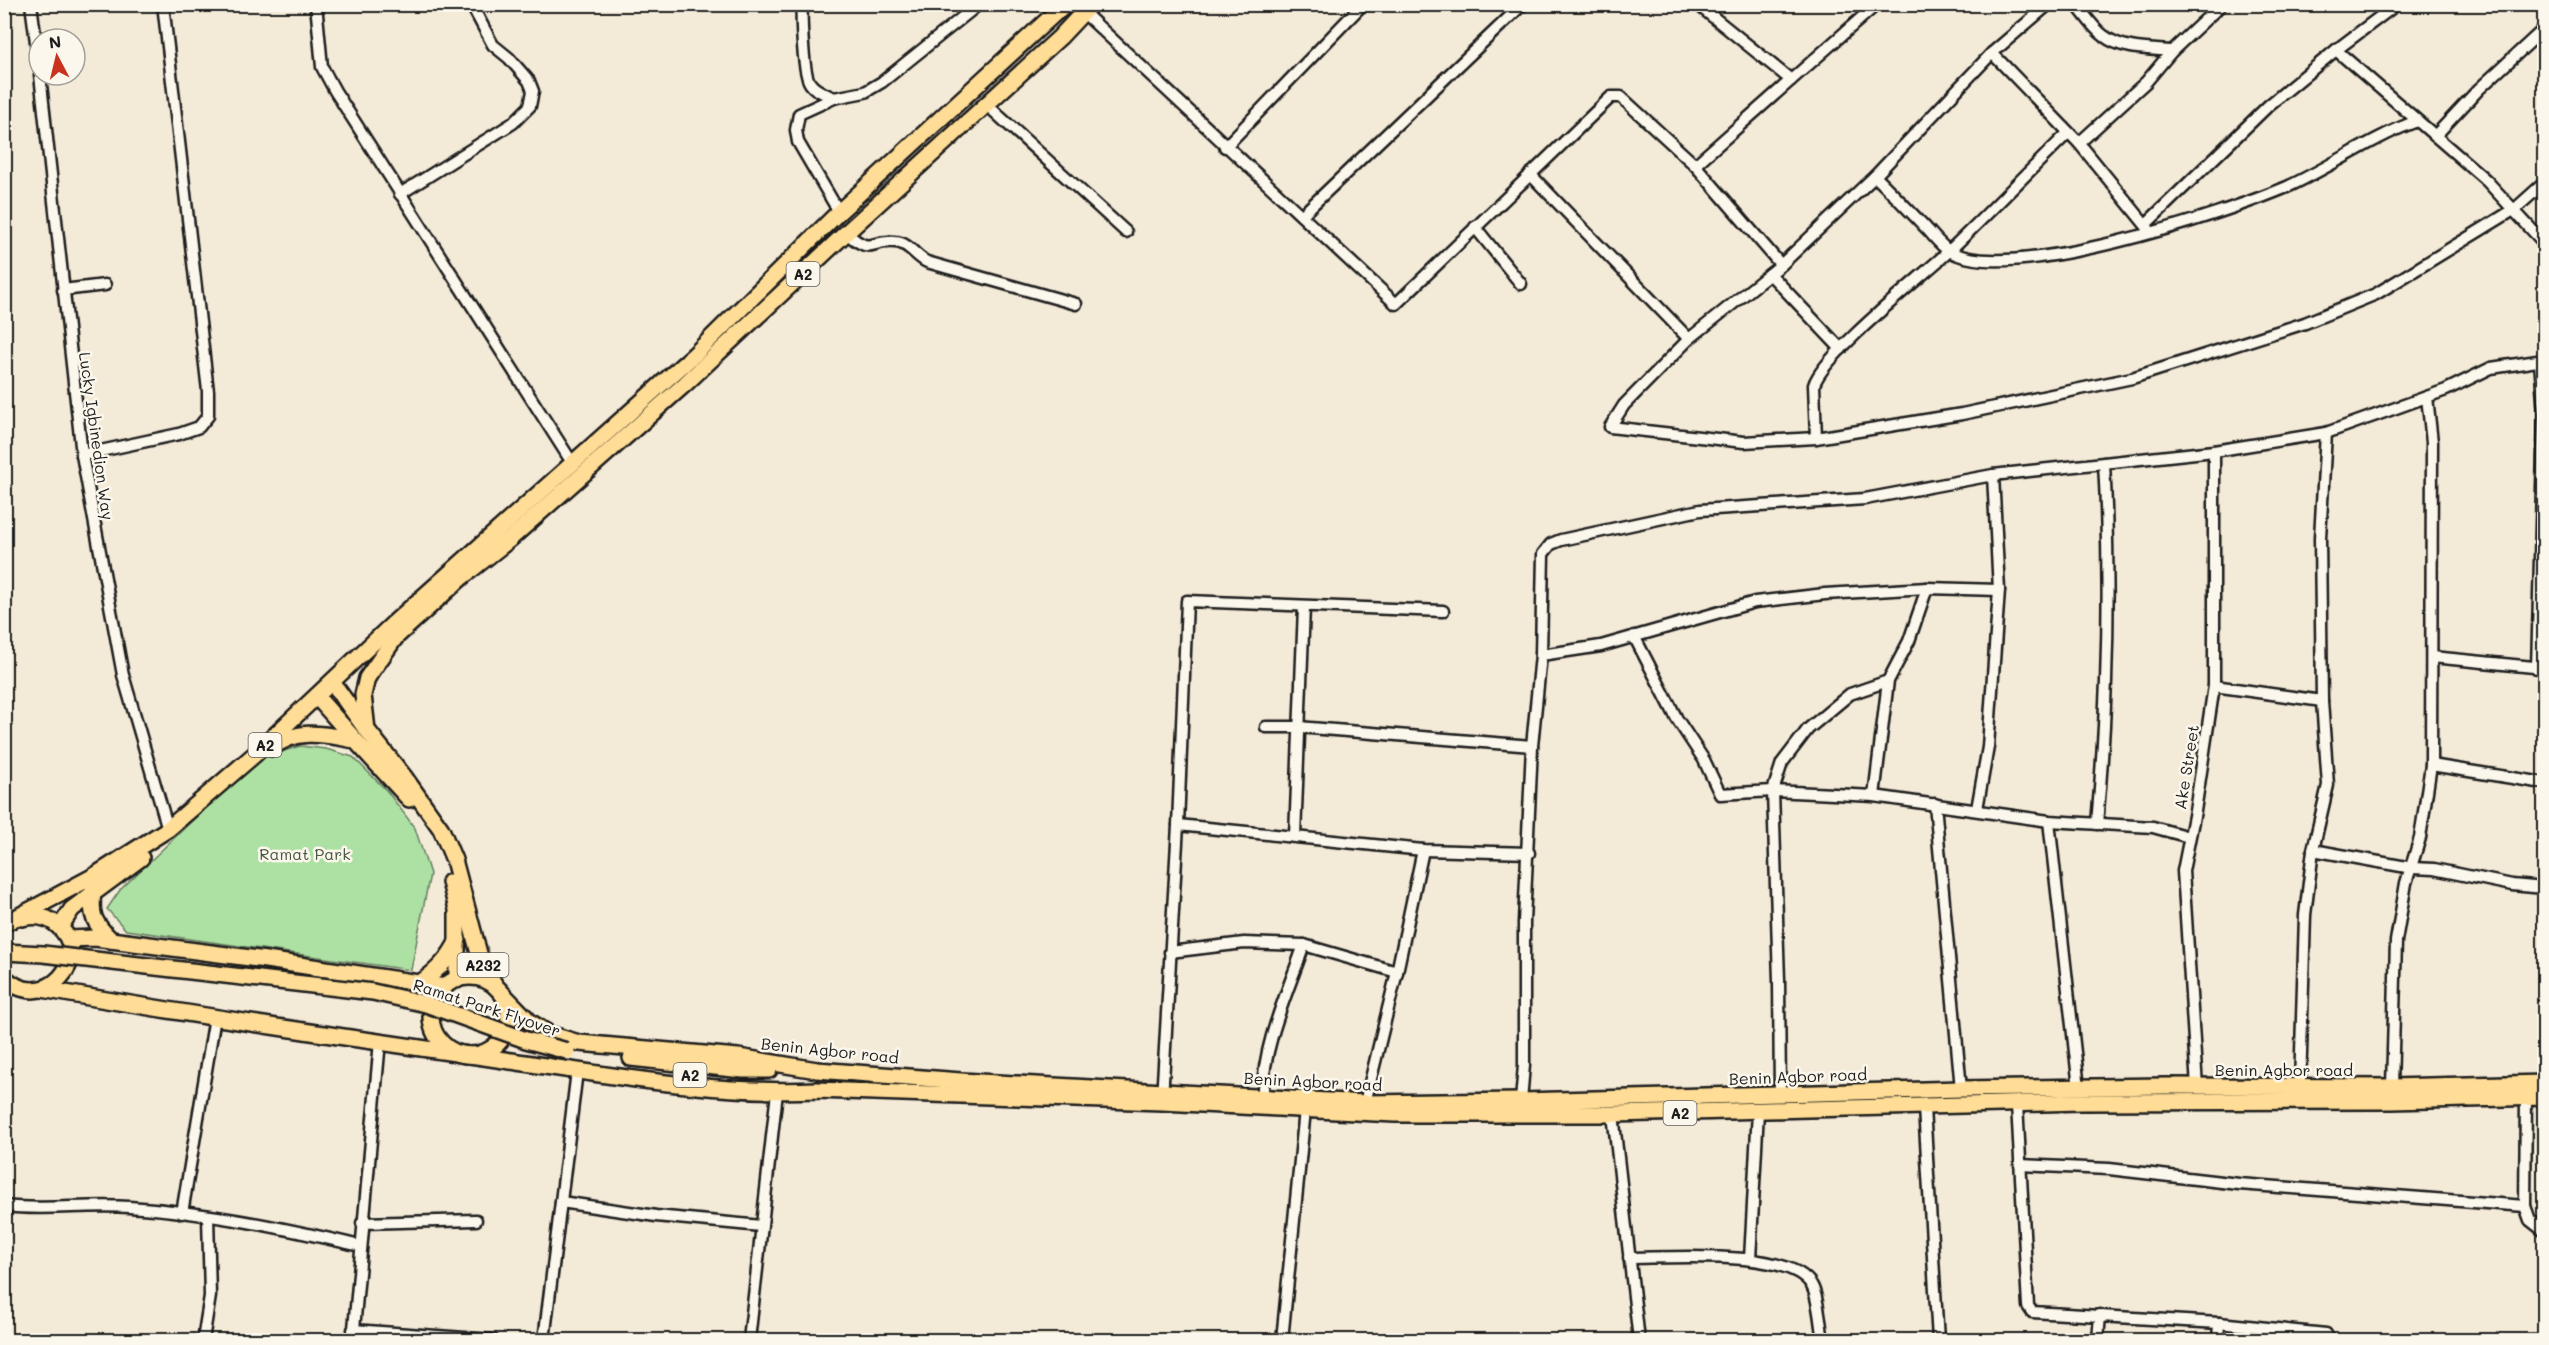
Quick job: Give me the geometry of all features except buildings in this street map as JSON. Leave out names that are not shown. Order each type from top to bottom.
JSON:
[{"type":"highway","name":"A2","points":[[395,638],[462,577],[573,464],[710,339],[839,212],[1065,4]]},
{"type":"highway","name":"A2","points":[[7,925],[94,876],[168,830],[320,701],[395,622],[505,535],[685,384],[846,232],[1060,37],[1087,8]]},
{"type":"highway","points":[[64,933],[420,983],[451,983],[478,978],[496,987],[508,1007],[508,1023],[503,1037],[485,1052],[462,1054],[443,1045],[432,1026],[433,1005],[451,983],[458,940],[457,909],[446,864],[431,831],[361,735],[336,686],[395,638]]},
{"type":"highway","points":[[361,735],[363,694],[367,678],[395,638]]},
{"type":"highway","points":[[64,933],[72,909],[93,891],[169,838],[282,740],[320,701],[361,735]]},
{"type":"highway","points":[[282,740],[302,734],[361,735]]},
{"type":"highway","name":"Benin Agbor road","points":[[361,735],[405,778],[441,829],[454,860],[481,961],[496,987],[530,1022],[549,1034],[579,1044],[738,1057],[817,1070],[1305,1110],[1395,1114],[1613,1114],[2017,1104],[2544,1097]]},
{"type":"highway","points":[[93,891],[91,908],[96,924],[111,940]]},
{"type":"highway","points":[[7,925],[24,917],[37,916],[49,920],[64,933],[70,953],[65,973],[55,983],[42,989]]},
{"type":"highway","points":[[420,983],[436,971],[451,954],[458,940]]},
{"type":"highway","name":"Ramat Park Flyover","points":[[4,952],[43,954],[373,992],[426,1004],[526,1040],[570,1061],[743,1070],[817,1070]]},
{"type":"highway","name":"Ramat Park Flyover","points":[[4,963],[42,965],[372,1003],[424,1014],[524,1050],[570,1061],[816,1089]]},
{"type":"highway","name":"Benin Agbor road","points":[[8,983],[28,990],[42,989],[462,1054],[570,1061],[679,1083],[777,1092],[816,1089],[1162,1097],[1263,1097],[1365,1103],[1960,1089],[2392,1088],[2544,1083]]},
{"type":"street","points":[[31,4],[34,27]]},
{"type":"street","points":[[82,455],[179,434],[199,427],[208,416],[208,391],[163,4]]},
{"type":"street","points":[[316,4],[322,68],[573,464]]},
{"type":"street","points":[[400,194],[513,123],[530,106],[533,92],[529,81],[509,57],[494,45],[471,4]]},
{"type":"street","points":[[802,4],[802,33],[808,81],[814,89],[834,98]]},
{"type":"street","points":[[839,212],[798,142],[796,130],[799,114],[834,98],[866,92],[882,82],[979,4]]},
{"type":"street","points":[[1225,147],[1363,4]]},
{"type":"street","points":[[1302,215],[1523,4]]},
{"type":"street","points":[[1697,4],[1791,80]]},
{"type":"street","points":[[1695,165],[1877,4]]},
{"type":"street","points":[[2049,4],[1992,53],[1875,176],[1781,265],[1689,339],[1624,405],[1610,427],[1744,442],[1816,438],[1962,414],[2132,378],[2305,323],[2376,294],[2515,209],[2544,183]]},
{"type":"street","points":[[2076,4],[2102,35],[2112,42],[2137,48],[2172,51]]},
{"type":"street","points":[[2079,143],[2146,82],[2172,51],[2222,4]]},
{"type":"street","points":[[1875,176],[1949,251],[1976,259],[2010,261],[2130,241],[2149,228],[2276,99],[2397,4]]},
{"type":"street","points":[[1087,8],[1225,147],[1302,215],[1396,304],[1611,97],[1617,96],[1621,97],[1695,165],[1781,265]]},
{"type":"street","points":[[2435,136],[2479,88],[2544,29]]},
{"type":"street","points":[[2336,50],[2486,180],[2544,243]]},
{"type":"street","points":[[1992,53],[2079,143],[2149,228]]},
{"type":"street","name":"Lucky Igbinedion Way","points":[[41,87],[82,455],[123,675],[168,830]]},
{"type":"street","points":[[987,105],[1126,232]]},
{"type":"street","points":[[2149,228],[2216,214],[2287,186],[2396,129],[2417,121]]},
{"type":"street","points":[[1816,438],[1814,385],[1816,377],[1841,349],[1949,251],[2068,133]]},
{"type":"street","points":[[1530,174],[1689,339]]},
{"type":"street","points":[[1475,227],[1521,284]]},
{"type":"street","points":[[846,232],[861,245],[873,246],[896,242],[908,247],[927,262],[1076,303]]},
{"type":"street","points":[[1770,274],[1841,349]]},
{"type":"street","points":[[63,290],[105,285]]},
{"type":"street","points":[[1521,1101],[1524,1065],[1524,922],[1529,853],[1532,746],[1541,655],[1543,554],[1551,544],[1700,510],[1865,499],[1993,476],[2214,451],[2326,433],[2427,397],[2491,368],[2542,361],[2544,414],[2541,668],[2432,657]]},
{"type":"street","points":[[2392,1088],[2396,941],[2406,882],[2420,838],[2430,765],[2432,442],[2427,397]]},
{"type":"street","points":[[2300,1087],[2305,915],[2313,850],[2328,785],[2322,701],[2320,538],[2326,433]]},
{"type":"street","name":"Ake Street","points":[[2197,1087],[2183,871],[2214,686],[2214,451]]},
{"type":"street","points":[[2097,824],[2109,658],[2109,550],[2104,463]]},
{"type":"street","points":[[1977,809],[1990,726],[1999,590],[1993,476]]},
{"type":"street","points":[[1541,655],[1601,646],[1755,602],[1927,588],[1999,590]]},
{"type":"street","points":[[1874,796],[1888,681],[1909,641],[1927,588]]},
{"type":"street","points":[[1162,1097],[1178,825],[1187,601],[1443,611]]},
{"type":"street","points":[[1294,836],[1304,607]]},
{"type":"street","points":[[1634,636],[1677,719],[1704,760],[1720,794],[1773,792],[1874,796],[2049,821],[2152,827],[2189,837]]},
{"type":"street","points":[[1780,1095],[1773,792],[1782,763],[1808,729],[1850,694],[1888,681]]},
{"type":"street","points":[[2214,686],[2322,701]]},
{"type":"street","points":[[1266,727],[1298,727],[1532,746]]},
{"type":"street","points":[[2430,765],[2544,783]]},
{"type":"street","points":[[1935,804],[1960,1089]]},
{"type":"street","points":[[2049,821],[2079,1088]]},
{"type":"street","points":[[1178,825],[1423,850],[1529,853]]},
{"type":"street","points":[[1365,1103],[1397,972],[1423,850]]},
{"type":"street","points":[[2313,850],[2412,868],[2434,869],[2512,885],[2544,888]]},
{"type":"street","points":[[1170,952],[1245,943],[1304,945],[1397,972]]},
{"type":"street","points":[[1263,1097],[1262,1080],[1275,1031],[1304,945]]},
{"type":"street","points":[[182,1213],[215,1017]]},
{"type":"street","points":[[380,1041],[353,1335],[493,1341]]},
{"type":"street","points":[[544,1341],[561,1202],[570,1061]]},
{"type":"street","points":[[749,1341],[777,1092]]},
{"type":"street","points":[[2526,1098],[2525,1206],[2530,1220],[2544,1231]]},
{"type":"street","points":[[2017,1104],[2029,1310],[2219,1323],[2326,1334],[2329,1341]]},
{"type":"street","points":[[1924,1108],[1938,1341]]},
{"type":"street","points":[[1282,1341],[1305,1110]]},
{"type":"street","points":[[1750,1259],[1758,1111]]},
{"type":"street","points":[[1613,1114],[1639,1341]]},
{"type":"street","points":[[2020,1165],[2109,1169],[2240,1184],[2525,1206]]},
{"type":"street","points":[[561,1202],[656,1216],[761,1226]]},
{"type":"street","points":[[4,1206],[128,1207],[182,1213],[257,1223],[360,1246]]},
{"type":"street","points":[[203,1341],[210,1296],[208,1216]]},
{"type":"street","points":[[362,1223],[476,1220]]},
{"type":"street","points":[[1629,1258],[1750,1259],[1785,1266],[1802,1273],[1813,1287],[1823,1341]]},
{"type":"street","points":[[2098,1341],[2100,1315]]},
{"type":"street","points":[[2218,1341],[2219,1323]]},
{"type":"green space","name":"Ramat Park","points":[[300,746],[326,749],[353,757],[387,791],[415,828],[430,874],[411,970],[126,930],[107,909],[120,890],[243,772],[265,757]]}]
